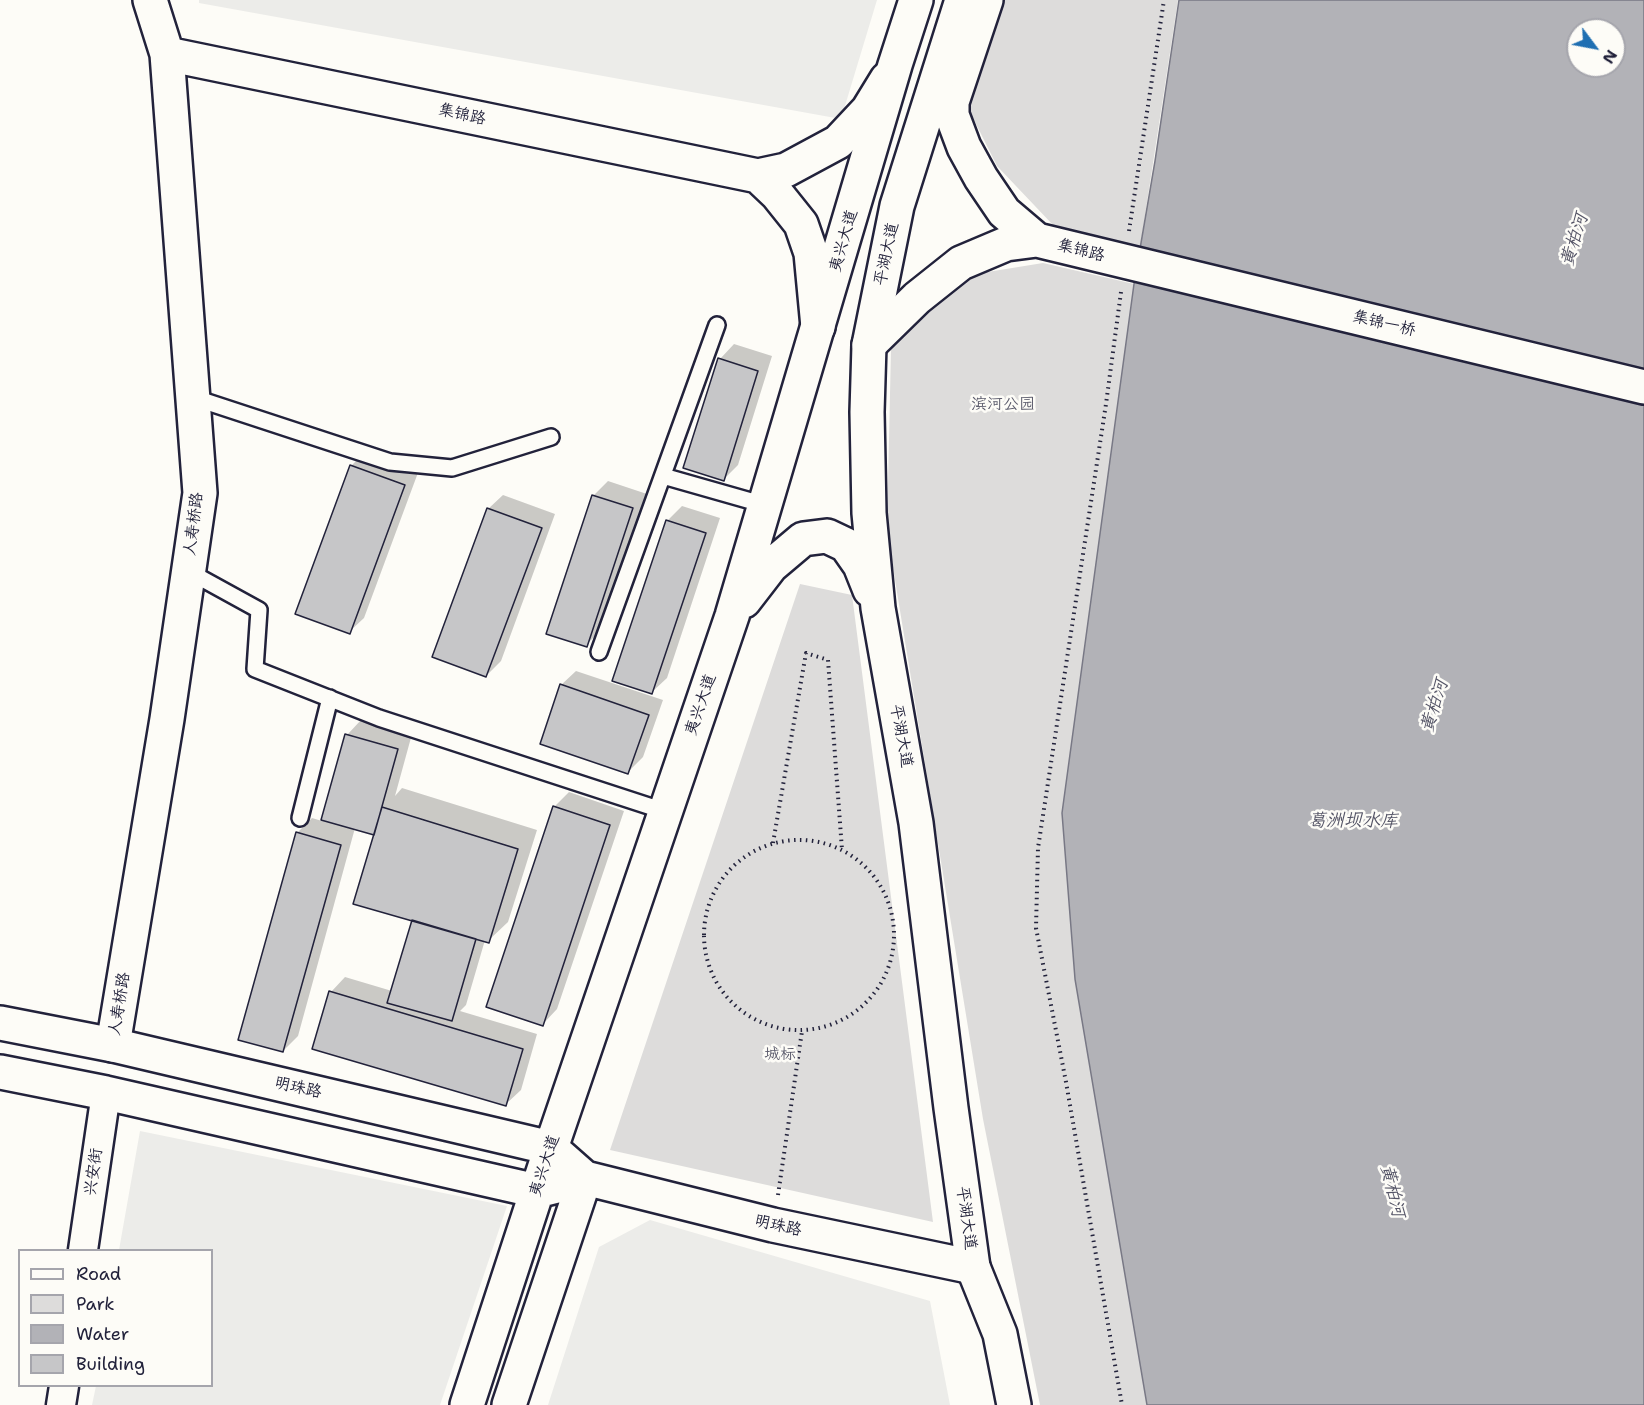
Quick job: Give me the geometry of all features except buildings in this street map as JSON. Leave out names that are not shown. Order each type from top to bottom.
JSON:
[{"type":"main road","name":"人寿桥路","points":[[113,1045],[168,719],[200,493],[166,54],[150,0]]},
{"type":"main road","name":"夷兴大道","points":[[467,1405],[664,811],[732,616],[916,0]]},
{"type":"main road","name":"平湖大道","points":[[962,0],[897,206],[869,345],[867,412],[869,513],[878,608],[916,823],[951,1108],[995,1405]]},
{"type":"main road","points":[[986,0],[952,102],[952,116],[964,147],[1004,212],[1037,240]]},
{"type":"main road","name":"集锦路","points":[[166,54],[758,176]]},
{"type":"main road","points":[[758,176],[786,170],[838,142],[868,110],[895,65]]},
{"type":"main road","points":[[758,176],[777,194],[801,224],[811,253],[818,328]]},
{"type":"main road","name":"集锦路","points":[[1037,240],[1125,262]]},
{"type":"main road","points":[[869,345],[917,298],[961,263],[1005,244],[1037,240]]},
{"type":"main road","name":"集锦一桥","points":[[1125,262],[1644,387]]},
{"type":"main road","points":[[732,616],[771,566],[803,539],[826,536],[846,545],[860,565],[878,608]]},
{"type":"main road","name":"明珠路","points":[[0,1023],[113,1045],[551,1148],[585,1178],[774,1225],[973,1267]]},
{"type":"main road","name":"明珠路","points":[[0,1072],[106,1093],[537,1191],[585,1178]]},
{"type":"main road","points":[[509,1405],[585,1178]]},
{"type":"main road","name":"平湖大道","points":[[973,1267],[1000,1334],[1014,1405]]},
{"type":"street","name":"兴安街","points":[[83,1249],[106,1093]]},
{"type":"street","points":[[61,1405],[64,1387]]},
{"type":"lane","points":[[599,652],[717,325]]},
{"type":"lane","points":[[192,397],[390,462],[452,468],[551,437]]},
{"type":"lane","points":[[663,476],[765,505]]},
{"type":"lane","points":[[188,572],[259,610],[255,669],[379,718],[664,811]]},
{"type":"lane","points":[[300,818],[330,698]]},
{"type":"path","points":[[1122,1405],[1066,1082],[1036,928],[1038,848],[1106,404],[1164,0]]},
{"type":"path","points":[[773,843],[806,653],[828,660],[842,850]]},
{"type":"path","points":[[796,840],[819,842],[842,850],[867,868],[884,894],[893,924],[891,955],[880,984],[859,1009],[832,1024],[802,1031],[771,1027],[744,1014],[722,993],[708,965],[703,935],[708,905],[723,878],[745,857],[773,843],[796,840]]},
{"type":"path","points":[[774,1225],[802,1031]]},
{"type":"shaded area","points":[[199,0],[877,0],[841,119],[199,3]]},
{"type":"shaded area","points":[[140,1131],[507,1206],[440,1405],[92,1405],[96,1387],[213,1387],[213,1249],[119,1249]]},
{"type":"shaded area","points":[[650,1220],[930,1301],[950,1405],[548,1405],[599,1247]]},
{"type":"green space","points":[[990,0],[1178,0],[1140,248],[1053,225],[997,166],[960,92]]},
{"type":"green space","name":"滨河公园","points":[[1043,263],[1134,284],[1062,813],[1075,979],[1147,1405],[1040,1405],[983,1119],[887,531],[891,348],[969,275]]},
{"type":"green space","name":"城标","points":[[800,584],[852,595],[933,1222],[610,1150]]},
{"type":"water","name":"葛洲坝水库","points":[[1179,0],[1644,0],[1644,1405],[1147,1405],[1075,979],[1062,813],[1134,284]]},
{"type":"water label","name":"黄柏河","points":[[1575,240]]},
{"type":"water label","name":"黄柏河","points":[[1435,706]]},
{"type":"water label","name":"黄柏河","points":[[1392,1191]]}]
